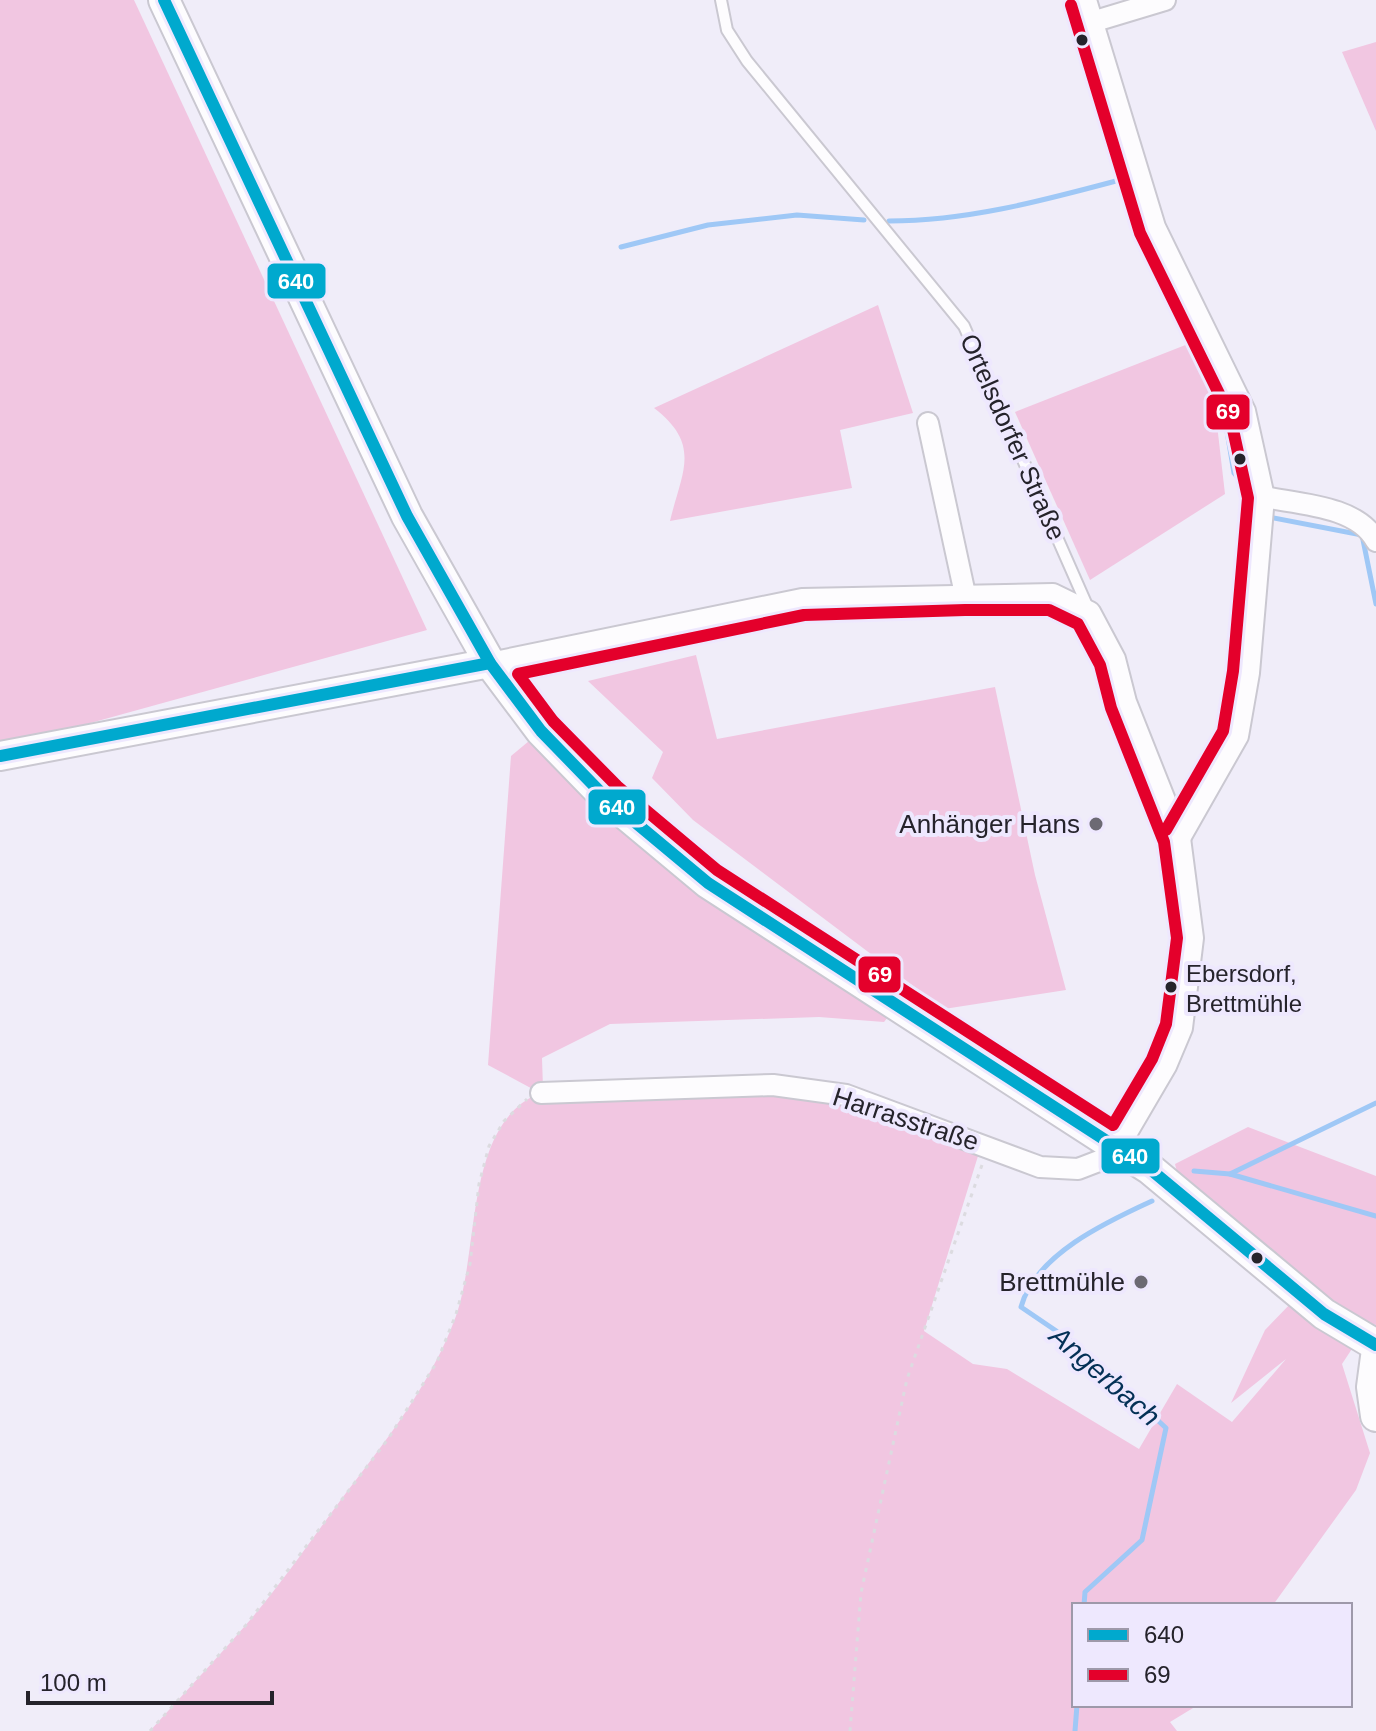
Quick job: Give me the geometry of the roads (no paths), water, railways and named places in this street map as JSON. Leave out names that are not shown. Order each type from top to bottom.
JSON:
[{"type":"main road","points":[[164,0],[407,516],[490,663],[541,731],[584,776],[708,883],[1118,1148],[1184,1195],[1324,1314],[1376,1345]]},
{"type":"main road","points":[[0,756],[490,663]]},
{"type":"main road","points":[[1376,1357],[1372,1387],[1376,1416]]},
{"type":"street","points":[[1086,0],[1155,227],[1245,411],[1264,497],[1249,673],[1238,736],[1180,838]]},
{"type":"street","points":[[1092,22],[1165,0]]},
{"type":"street","points":[[928,423],[965,594]]},
{"type":"street","points":[[1264,497],[1355,520],[1376,541]]},
{"type":"street","points":[[490,663],[802,599],[1053,594],[1090,612]]},
{"type":"street","name":"Ortelsdorfer Straße","points":[[1090,612],[1115,659],[1131,715],[1180,838],[1193,938],[1182,1028],[1166,1066],[1118,1148]]},
{"type":"street","name":"Harrasstraße","points":[[541,1093],[773,1085],[846,1095],[989,1145],[1040,1167],[1056,1170],[1078,1169],[1104,1159],[1118,1148]]},
{"type":"lane","name":"Ortelsdorfer Straße","points":[[721,0],[727,30],[747,61],[964,326],[1090,612]]},
{"type":"waterway","points":[[1071,0],[1068,12],[1136,224],[1222,401],[1234,473],[1253,496]]},
{"type":"waterway","points":[[889,221],[975,214],[1116,181],[1123,183]]},
{"type":"waterway","points":[[621,247],[708,225],[797,215],[864,220]]},
{"type":"waterway","points":[[1269,517],[1362,535],[1376,604]]},
{"type":"waterway","points":[[1230,1174],[1376,1103]]},
{"type":"waterway","name":"Angerbach","points":[[1194,1171],[1230,1174],[1376,1216]]},
{"type":"waterway","name":"Angerbach","points":[[1084,1603],[1085,1592],[1142,1540],[1166,1428],[1074,1343],[1021,1307],[1029,1288],[1056,1256],[1094,1230],[1152,1201]]},
{"type":"waterway","name":"Angerbach","points":[[1075,1731],[1077,1707]]},
{"type":"place","name":"Anhänger Hans","points":[[1096,824]]},
{"type":"place","name":"Ebersdorf, Brettmühle","points":[[1171,987]]},
{"type":"place","name":"Brettmühle","points":[[1141,1282]]}]
